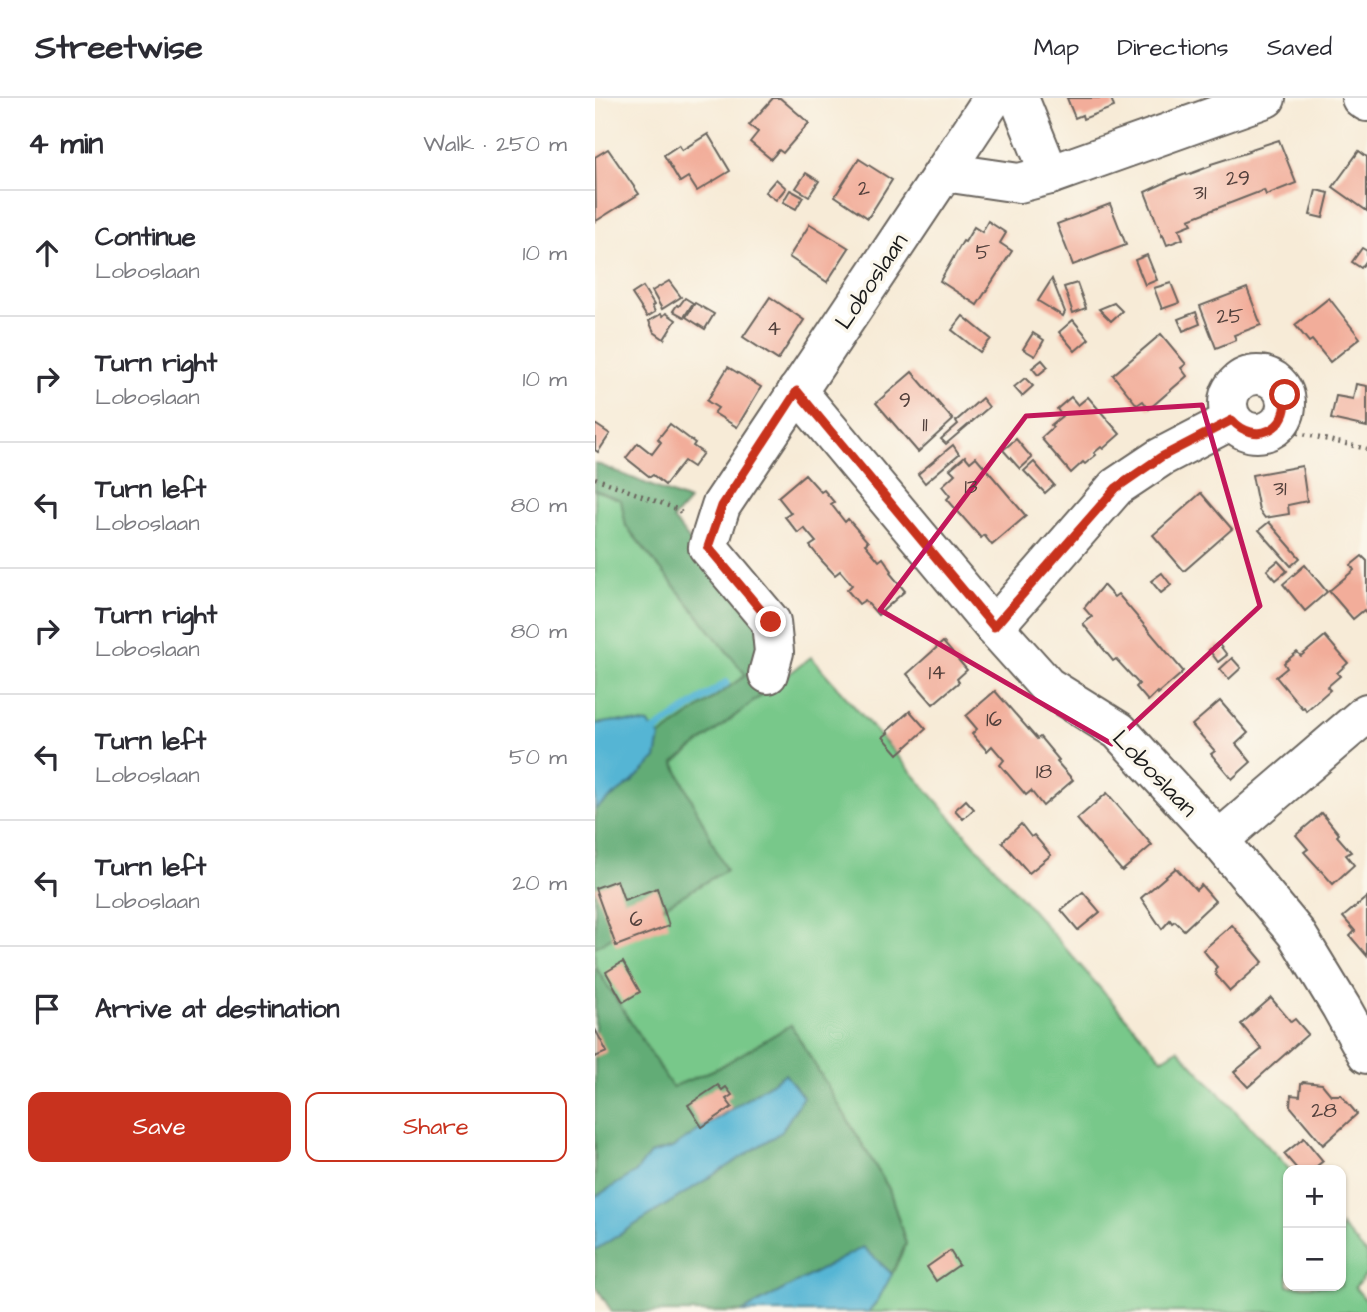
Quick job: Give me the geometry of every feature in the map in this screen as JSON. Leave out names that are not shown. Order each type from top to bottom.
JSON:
[{"type":"street","name":"Loboslaan","points":[[708,547],[722,506],[993,98]]},
{"type":"street","points":[[1019,98],[1050,175]]},
{"type":"street","points":[[944,172],[1019,183],[1050,175],[1266,98]]},
{"type":"street","points":[[1361,98],[1367,102]]},
{"type":"street","points":[[1255,375],[1272,379],[1279,384],[1286,404],[1279,423],[1267,432],[1254,433],[1244,430],[1232,420],[1228,401],[1230,392],[1237,383],[1255,375]]},
{"type":"street","name":"Loboslaan","points":[[797,391],[994,627],[1047,685],[1119,731],[1219,840],[1296,933],[1367,1054]]},
{"type":"street","points":[[994,627],[1116,488],[1161,457],[1232,420]]},
{"type":"street","points":[[708,547],[771,622],[774,652],[768,674]]},
{"type":"street","points":[[1219,840],[1367,713]]},
{"type":"path","points":[[1279,423],[1294,432],[1367,449]]},
{"type":"path","points":[[595,478],[679,510],[708,547]]},
{"type":"highlighted area","points":[[1202,405],[1260,606],[1112,744],[880,610],[1026,416]]},
{"type":"green space","points":[[595,463],[689,501],[673,519],[760,624],[776,684],[674,763],[726,870],[595,947],[595,809],[632,782],[656,758],[660,736],[746,675],[626,526],[621,500],[595,490]]},
{"type":"green space","points":[[595,490],[621,499],[626,526],[746,675],[660,736],[648,724],[617,721],[595,724]]},
{"type":"green space","points":[[811,657],[1162,1059],[1178,1049],[1285,1165],[1283,1165],[1283,1291],[1346,1291],[1346,1231],[1367,1254],[1367,1274],[1355,1287],[1367,1302],[1367,1312],[868,1312],[878,1300],[906,1244],[889,1189],[791,1025],[718,1068],[672,1088],[595,966],[595,947],[725,870],[674,763]]},
{"type":"green space","points":[[595,966],[672,1087],[718,1068],[791,1025],[889,1189],[906,1244],[892,1274],[863,1247],[742,1312],[612,1312],[595,1285],[595,1250],[781,1132],[803,1097],[785,1074],[672,1148],[650,1154],[635,1173],[595,1197]]},
{"type":"water","points":[[617,721],[648,724],[660,736],[656,758],[632,782],[595,809],[595,724]]},
{"type":"water","points":[[785,1074],[803,1097],[781,1132],[595,1250],[595,1197],[635,1173],[650,1154],[672,1148]]},
{"type":"water","points":[[863,1247],[892,1274],[868,1312],[742,1312]]},
{"type":"building","points":[[773,98],[780,98],[809,123],[783,153],[779,150],[771,159],[750,142],[758,132],[749,125]]},
{"type":"building","points":[[1067,98],[1111,98],[1114,107],[1083,119],[1082,115],[1075,118]]},
{"type":"building","points":[[708,134],[730,171],[697,191],[688,177],[680,182],[664,155],[679,145],[682,150]]},
{"type":"building","points":[[1279,140],[1296,183],[1266,195],[1264,190],[1189,219],[1192,224],[1179,229],[1183,239],[1167,245],[1145,192],[1211,164]]},
{"type":"building","points":[[608,149],[639,194],[596,221],[595,157]]},
{"type":"building","points":[[1359,151],[1367,157],[1367,211],[1333,187]]},
{"type":"building","points":[[859,159],[892,180],[868,218],[835,196]]},
{"type":"building","points":[[806,173],[819,181],[809,196],[796,188]]},
{"type":"building","points":[[776,179],[786,188],[776,200],[765,192]]},
{"type":"building","points":[[790,190],[803,197],[796,209],[783,202]]},
{"type":"building","points":[[1316,190],[1329,193],[1323,218],[1310,215]]},
{"type":"building","points":[[1110,204],[1126,245],[1073,265],[1057,224]]},
{"type":"building","points":[[988,221],[1006,233],[1000,243],[1012,251],[977,305],[940,281],[974,227],[982,232]]},
{"type":"building","points":[[810,224],[849,248],[827,282],[789,257]]},
{"type":"building","points":[[1362,248],[1367,251],[1367,260],[1361,268],[1352,262]]},
{"type":"building","points":[[1147,255],[1157,280],[1145,285],[1135,260]]},
{"type":"building","points":[[1052,279],[1065,312],[1063,316],[1038,301]]},
{"type":"building","points":[[669,281],[681,297],[662,309],[652,291]]},
{"type":"building","points":[[1077,283],[1086,308],[1073,313],[1064,287]]},
{"type":"building","points":[[1171,283],[1179,303],[1162,309],[1154,288]]},
{"type":"building","points":[[643,287],[654,305],[652,306],[655,312],[647,317],[632,294]]},
{"type":"building","points":[[1247,288],[1261,325],[1234,335],[1236,340],[1216,348],[1200,306]]},
{"type":"building","points":[[770,297],[804,320],[778,360],[743,337]]},
{"type":"building","points":[[685,298],[693,303],[684,317],[673,311]]},
{"type":"building","points":[[1329,298],[1360,338],[1330,362],[1295,325]]},
{"type":"building","points":[[695,303],[714,314],[705,329],[686,317]]},
{"type":"building","points":[[1114,303],[1122,311],[1111,321],[1099,309]]},
{"type":"building","points":[[1196,312],[1200,324],[1183,331],[1178,319]]},
{"type":"building","points":[[666,313],[676,320],[664,339],[654,332],[649,321]]},
{"type":"building","points":[[963,316],[991,339],[980,352],[952,330]]},
{"type":"building","points":[[1073,320],[1089,339],[1075,351],[1059,332]]},
{"type":"building","points":[[1033,333],[1044,340],[1035,356],[1023,349]]},
{"type":"building","points":[[1161,334],[1186,364],[1181,368],[1187,376],[1149,409],[1143,401],[1137,405],[1113,375]]},
{"type":"building","points":[[1042,360],[1048,367],[1038,375],[1032,368]]},
{"type":"building","points":[[728,367],[761,387],[737,427],[714,413],[718,408],[707,401]]},
{"type":"building","points":[[912,372],[953,420],[918,452],[876,403]]},
{"type":"building","points":[[1025,378],[1033,386],[1022,396],[1014,387]]},
{"type":"building","points":[[1356,384],[1367,386],[1367,427],[1331,419],[1336,396],[1353,399]]},
{"type":"building","points":[[1071,397],[1078,405],[1088,397],[1120,434],[1071,473],[1041,438],[1062,416],[1057,409]]},
{"type":"building","points":[[982,398],[989,407],[946,444],[941,439],[958,424],[956,421]]},
{"type":"building","points":[[595,424],[610,434],[598,452],[595,450]]},
{"type":"building","points":[[670,424],[695,443],[693,446],[703,453],[693,467],[684,461],[665,485],[626,458],[638,443],[652,454],[661,442],[658,439]]},
{"type":"building","points":[[1016,439],[1032,458],[1020,469],[1003,450]]},
{"type":"building","points":[[953,445],[959,454],[925,483],[918,474]]},
{"type":"building","points":[[965,456],[970,462],[976,457],[1026,516],[992,545],[984,535],[981,538],[947,499],[950,496],[942,486],[955,474],[950,469]]},
{"type":"building","points":[[1034,462],[1054,485],[1045,493],[1024,471]]},
{"type":"building","points":[[1302,466],[1307,501],[1288,505],[1289,514],[1265,518],[1259,510],[1252,475]]},
{"type":"building","points":[[805,474],[821,492],[824,490],[834,502],[831,504],[845,522],[848,519],[868,542],[865,544],[879,561],[883,558],[892,571],[890,573],[905,591],[878,615],[865,600],[859,604],[847,590],[852,585],[840,571],[835,575],[822,561],[810,546],[816,542],[804,528],[798,533],[785,517],[791,513],[778,497]]},
{"type":"building","points":[[1201,493],[1232,529],[1184,571],[1153,535]]},
{"type":"building","points":[[1269,522],[1300,558],[1291,566],[1259,530]]},
{"type":"building","points":[[1362,556],[1367,561],[1367,614],[1364,610],[1353,619],[1329,591],[1354,570],[1351,565]]},
{"type":"building","points":[[1278,561],[1287,571],[1276,580],[1267,570]]},
{"type":"building","points":[[1305,565],[1327,592],[1305,611],[1283,584]]},
{"type":"building","points":[[1162,573],[1171,585],[1161,593],[1151,581]]},
{"type":"building","points":[[1103,585],[1114,597],[1118,594],[1183,671],[1148,701],[1136,687],[1139,684],[1116,659],[1113,661],[1083,624],[1092,617],[1084,608]]},
{"type":"building","points":[[1325,636],[1348,663],[1337,673],[1340,676],[1327,687],[1330,690],[1306,711],[1276,677],[1287,668],[1284,663],[1297,652],[1301,656]]},
{"type":"building","points":[[943,642],[967,670],[957,679],[959,682],[933,704],[907,674]]},
{"type":"building","points":[[1218,643],[1227,655],[1218,662],[1209,650]]},
{"type":"building","points":[[1232,658],[1241,668],[1229,679],[1220,669]]},
{"type":"building","points":[[995,691],[1037,739],[1040,737],[1073,780],[1043,806],[1031,791],[1026,795],[1000,765],[1004,760],[992,746],[987,751],[972,734],[977,729],[966,716]]},
{"type":"building","points":[[1220,701],[1248,733],[1236,744],[1251,762],[1232,779],[1211,754],[1215,751],[1192,725]]},
{"type":"building","points":[[910,711],[926,729],[898,754],[883,737]]},
{"type":"building","points":[[1107,793],[1152,845],[1122,871],[1077,819]]},
{"type":"building","points":[[966,800],[974,809],[963,819],[955,810]]},
{"type":"building","points":[[1322,813],[1351,852],[1346,855],[1354,865],[1333,884],[1304,852],[1308,849],[1296,835]]},
{"type":"building","points":[[1021,824],[1051,855],[1029,873],[1002,842]]},
{"type":"building","points":[[1176,868],[1196,890],[1201,885],[1215,901],[1184,930],[1170,920],[1162,929],[1141,898]]},
{"type":"building","points":[[617,880],[624,900],[657,888],[669,926],[616,946],[595,888]]},
{"type":"building","points":[[1083,892],[1100,912],[1078,930],[1061,910]]},
{"type":"building","points":[[1367,897],[1367,956],[1350,936],[1355,931],[1343,917]]},
{"type":"building","points":[[1232,925],[1263,962],[1230,991],[1216,975],[1217,967],[1203,950]]},
{"type":"building","points":[[623,962],[640,992],[623,1002],[606,972]]},
{"type":"building","points":[[1271,998],[1291,1022],[1295,1019],[1308,1034],[1248,1087],[1234,1072],[1262,1049],[1241,1024]]},
{"type":"building","points":[[595,1029],[607,1052],[595,1057]]},
{"type":"building","points":[[1303,1082],[1322,1084],[1331,1095],[1341,1095],[1357,1114],[1323,1145],[1290,1106],[1291,1095],[1300,1096]]},
{"type":"building","points":[[718,1085],[722,1090],[726,1087],[732,1095],[726,1099],[732,1107],[702,1127],[688,1105]]},
{"type":"building","points":[[1304,1138],[1323,1161],[1318,1165],[1294,1165],[1284,1154]]},
{"type":"building","points":[[950,1251],[959,1265],[936,1281],[927,1267]]},
{"type":"waterway","points":[[647,736],[726,683]]},
{"type":"route","points":[[771,622],[708,547],[722,506],[797,391],[994,627],[1116,488],[1161,457],[1232,420],[1244,430],[1254,433],[1267,432],[1279,423],[1284,414],[1285,395]]}]
